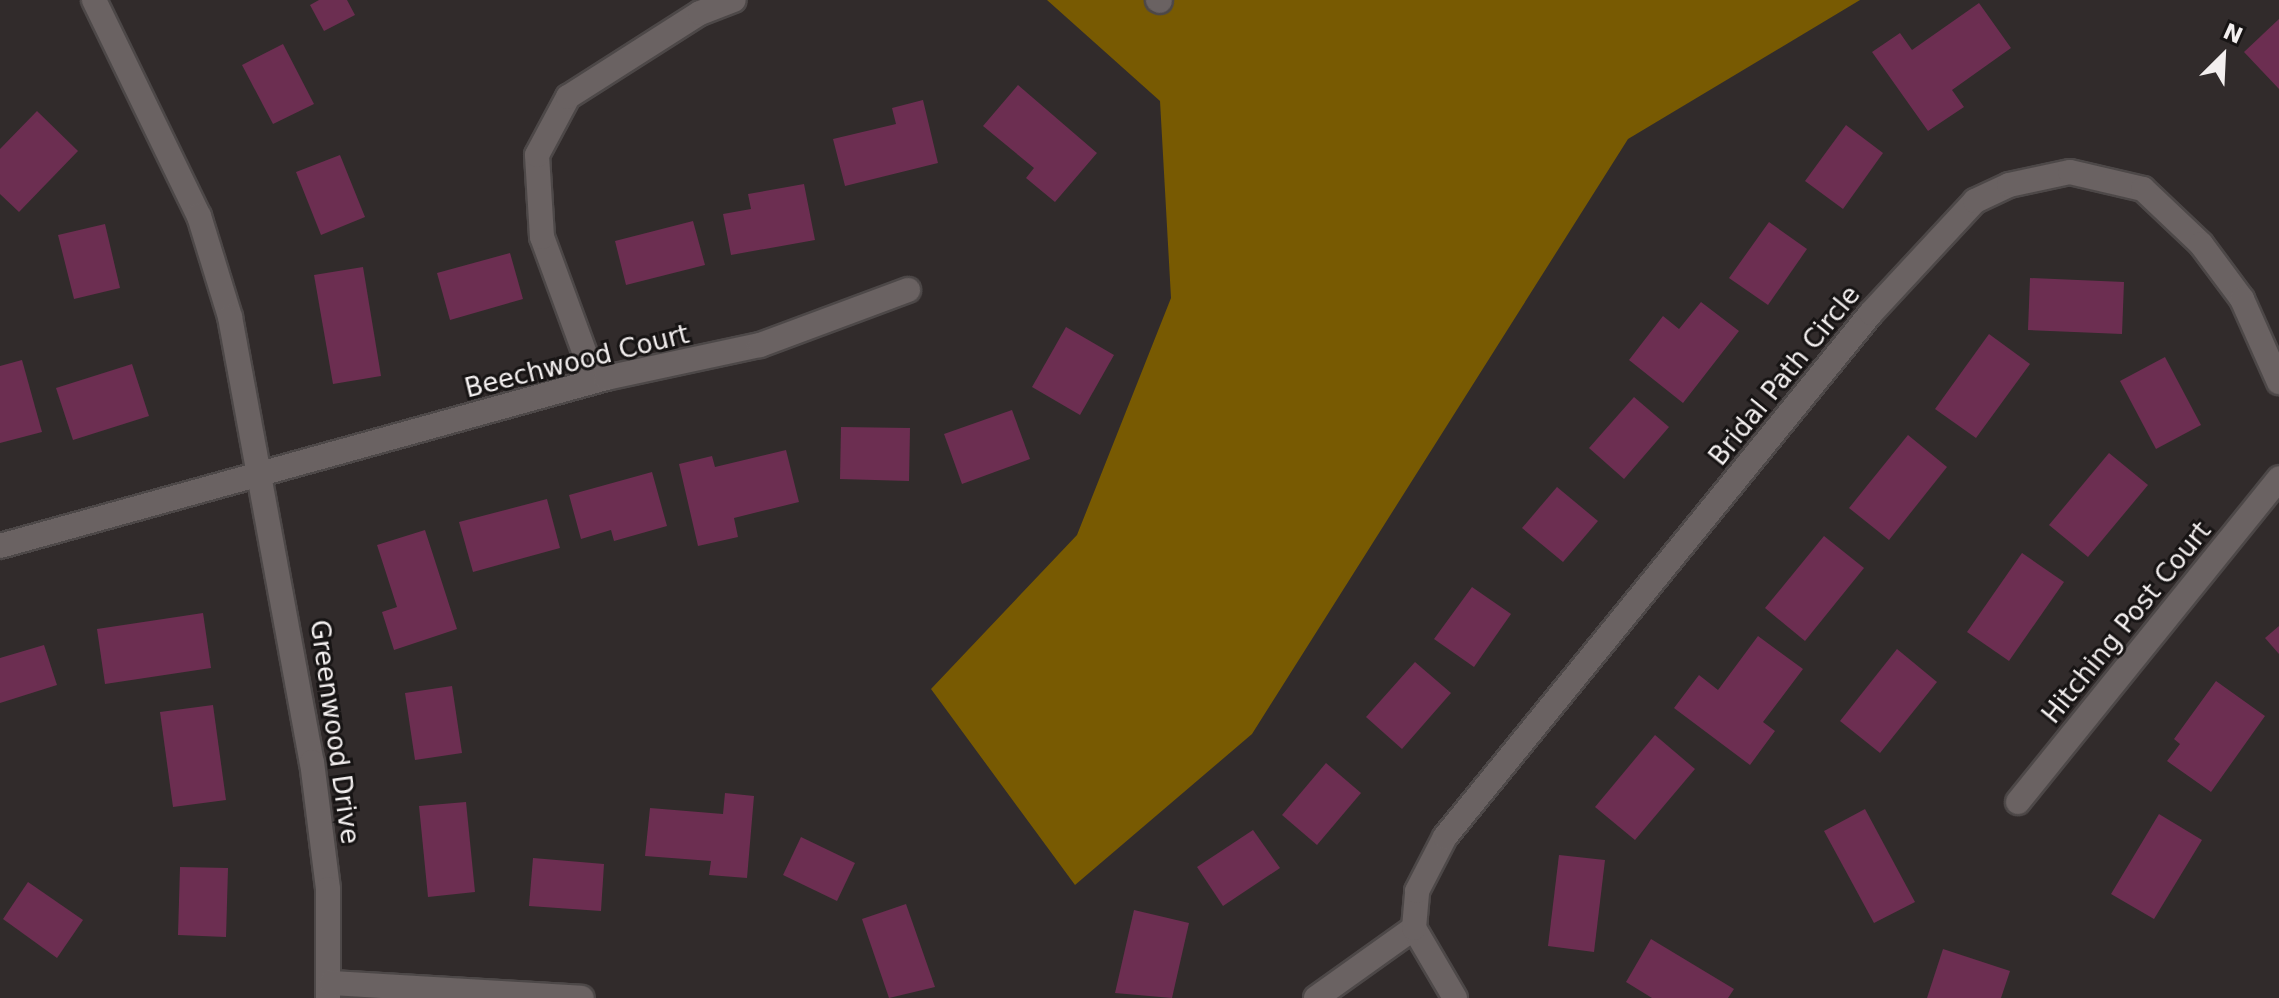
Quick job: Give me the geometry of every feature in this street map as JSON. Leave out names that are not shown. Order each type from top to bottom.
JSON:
[{"type":"street","name":"Greenwood Drive","points":[[94,0],[199,216],[230,317],[256,477],[304,704],[328,889],[329,990]]},
{"type":"street","points":[[595,381],[542,237],[537,155],[568,97],[700,13],[734,0]]},
{"type":"street","name":"Bridal Path Circle","points":[[1414,928],[1417,891],[1445,837],[1881,301],[1975,201],[2009,185],[2070,172],[2143,189],[2201,244],[2242,299],[2279,382]]},
{"type":"street","name":"Beechwood Court","points":[[0,546],[595,381],[760,345],[908,290]]},
{"type":"street","name":"Hitching Post Court","points":[[2018,802],[2279,478]]},
{"type":"street","points":[[1316,998],[1414,928],[1455,998]]},
{"type":"street","points":[[329,990],[582,998]]},
{"type":"shaded area","points":[[1047,0],[1860,0],[1628,139],[1252,734],[1075,885],[931,689],[1077,535],[1171,298],[1160,101]]},
{"type":"building","points":[[319,0],[347,0],[355,15],[324,31],[310,5]]},
{"type":"building","points":[[1979,3],[2011,48],[1952,90],[1964,107],[1928,131],[1872,52],[1900,33],[1912,50]]},
{"type":"building","points":[[2279,19],[2279,89],[2244,52]]},
{"type":"building","points":[[283,44],[314,104],[273,124],[242,65]]},
{"type":"building","points":[[1018,85],[1097,153],[1055,202],[1026,178],[1034,168],[983,126]]},
{"type":"building","points":[[923,100],[938,163],[845,186],[833,139],[896,124],[892,108]]},
{"type":"building","points":[[37,111],[78,151],[19,212],[0,194],[0,149]]},
{"type":"building","points":[[1846,125],[1883,153],[1843,209],[1805,181]]},
{"type":"building","points":[[340,155],[365,217],[321,235],[296,172]]},
{"type":"building","points":[[804,184],[815,240],[731,255],[723,214],[751,209],[748,194]]},
{"type":"building","points":[[693,221],[705,265],[626,285],[615,241]]},
{"type":"building","points":[[1769,222],[1807,249],[1768,305],[1729,278]]},
{"type":"building","points":[[105,224],[120,288],[74,299],[58,235]]},
{"type":"building","points":[[510,253],[523,299],[450,320],[437,273]]},
{"type":"building","points":[[363,267],[381,376],[333,384],[314,275]]},
{"type":"building","points":[[2030,278],[2124,282],[2122,334],[2028,330]]},
{"type":"building","points":[[1701,302],[1739,331],[1683,403],[1629,360],[1663,316],[1679,329]]},
{"type":"building","points":[[1066,327],[1114,355],[1080,415],[1032,387]]},
{"type":"building","points":[[1989,334],[2030,364],[1976,438],[1935,409]]},
{"type":"building","points":[[2165,357],[2201,425],[2156,449],[2120,381]]},
{"type":"building","points":[[22,360],[42,432],[0,443],[0,366]]},
{"type":"building","points":[[132,364],[149,416],[73,440],[56,388]]},
{"type":"building","points":[[1634,397],[1669,427],[1624,479],[1589,448]]},
{"type":"building","points":[[1012,410],[1030,459],[962,484],[944,434]]},
{"type":"building","points":[[841,427],[910,428],[909,481],[840,479]]},
{"type":"building","points":[[1908,435],[1947,467],[1889,540],[1849,508]]},
{"type":"building","points":[[786,450],[799,502],[734,518],[738,537],[698,546],[679,464],[712,456],[715,467]]},
{"type":"building","points":[[2109,453],[2148,485],[2088,557],[2049,525]]},
{"type":"building","points":[[652,472],[667,526],[614,541],[611,530],[581,539],[569,495]]},
{"type":"building","points":[[1557,487],[1598,521],[1563,562],[1522,528]]},
{"type":"building","points":[[547,499],[560,548],[473,572],[459,522]]},
{"type":"building","points":[[425,530],[457,629],[394,650],[382,612],[397,607],[377,545]]},
{"type":"building","points":[[1824,536],[1864,568],[1805,641],[1765,608]]},
{"type":"building","points":[[2022,553],[2064,582],[2009,661],[1967,632]]},
{"type":"building","points":[[1472,587],[1511,614],[1474,667],[1434,639]]},
{"type":"building","points":[[203,613],[211,668],[105,684],[97,629]]},
{"type":"building","points":[[2279,626],[2279,654],[2265,638]]},
{"type":"building","points":[[1758,636],[1803,669],[1763,722],[1775,731],[1750,765],[1674,708],[1699,675],[1718,690]]},
{"type":"building","points":[[44,645],[57,685],[0,703],[0,658]]},
{"type":"building","points":[[1897,649],[1937,682],[1880,753],[1840,721]]},
{"type":"building","points":[[1415,662],[1451,693],[1402,749],[1366,717]]},
{"type":"building","points":[[2216,681],[2265,716],[2211,792],[2167,761],[2180,744],[2174,739]]},
{"type":"building","points":[[452,686],[462,753],[415,760],[405,693]]},
{"type":"building","points":[[213,705],[226,800],[173,807],[160,712]]},
{"type":"building","points":[[1655,735],[1695,769],[1635,840],[1595,807]]},
{"type":"building","points":[[1326,763],[1361,793],[1317,845],[1282,815]]},
{"type":"building","points":[[725,793],[754,796],[747,878],[709,875],[711,861],[645,856],[650,808],[723,814]]},
{"type":"building","points":[[466,802],[475,892],[428,897],[419,806]]},
{"type":"building","points":[[1865,809],[1915,902],[1874,923],[1824,831]]},
{"type":"building","points":[[2159,814],[2202,840],[2154,919],[2111,894]]},
{"type":"building","points":[[1253,830],[1280,868],[1223,906],[1197,867]]},
{"type":"building","points":[[801,837],[855,863],[837,901],[783,875]]},
{"type":"building","points":[[1559,855],[1605,860],[1594,952],[1548,946]]},
{"type":"building","points":[[533,858],[604,864],[601,911],[529,906]]},
{"type":"building","points":[[180,867],[228,868],[226,937],[178,935]]},
{"type":"building","points":[[28,882],[83,920],[57,958],[3,919]]},
{"type":"building","points":[[906,904],[935,987],[889,998],[862,919]]},
{"type":"building","points":[[1134,910],[1189,923],[1172,998],[1115,993]]},
{"type":"building","points":[[1651,939],[1734,989],[1728,998],[1652,998],[1626,982]]},
{"type":"building","points":[[1943,949],[2010,971],[2001,998],[1927,998]]}]
